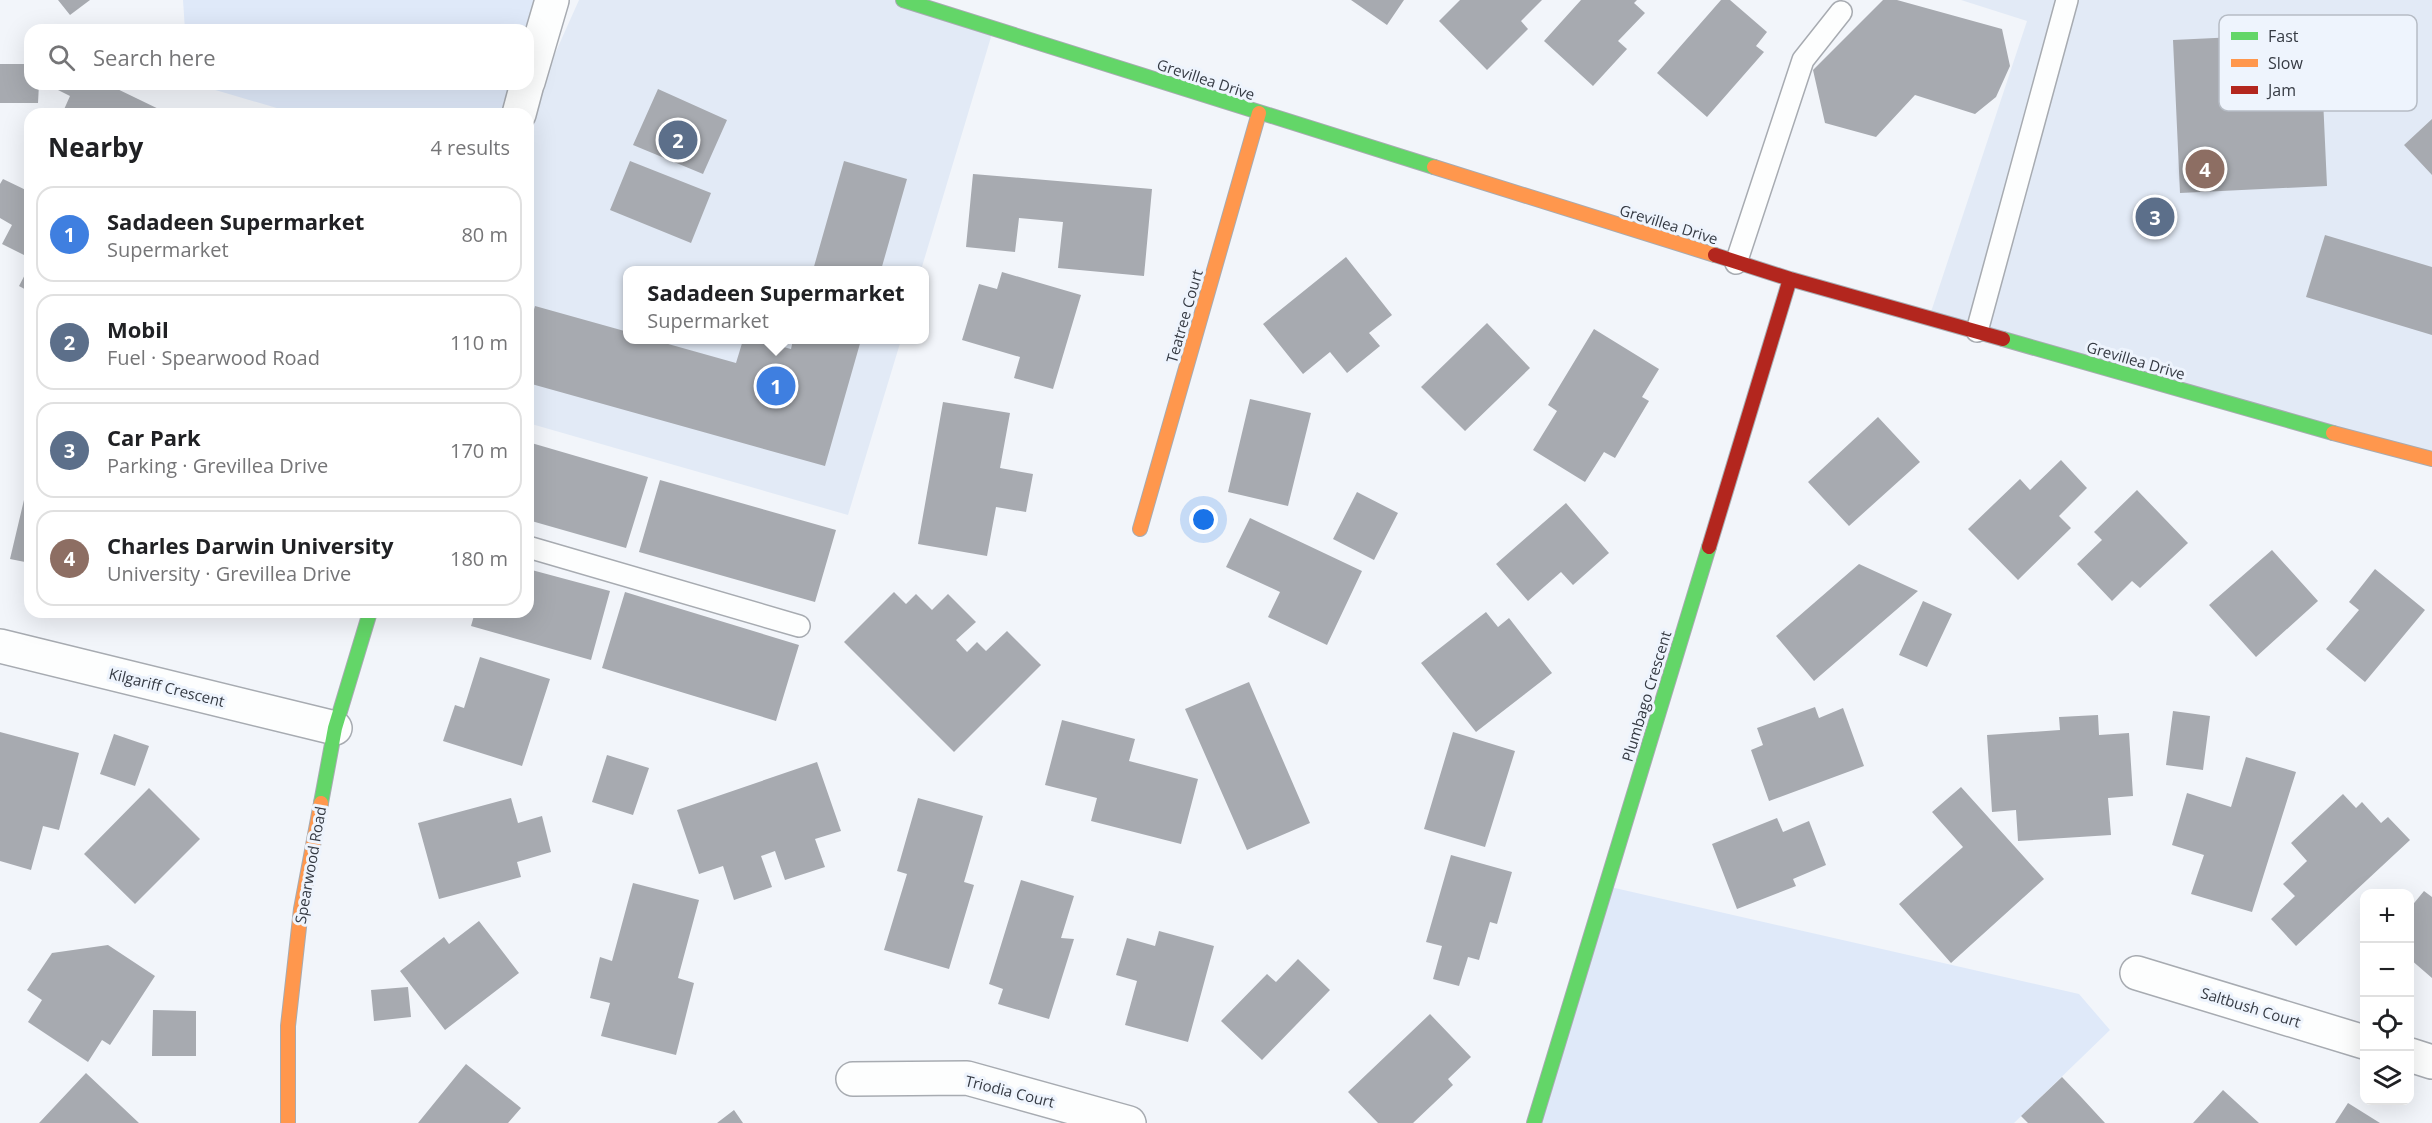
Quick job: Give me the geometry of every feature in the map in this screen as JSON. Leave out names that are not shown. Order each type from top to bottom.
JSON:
[{"type":"street","points":[[534,62],[552,0]]},
{"type":"street","name":"Grevillea Drive","points":[[903,0],[1790,279],[2248,410],[2432,459]]},
{"type":"street","points":[[521,108],[526,90]]},
{"type":"street","name":"Teatree Court","points":[[1140,529],[1259,113]]},
{"type":"street","name":"Plumbago Crescent","points":[[1534,1123],[1790,279]]},
{"type":"street","name":"Spearwood Road","points":[[288,1123],[288,1026],[301,909],[335,728],[368,618]]},
{"type":"street","name":"Kilgariff Crescent","points":[[0,646],[335,728]]},
{"type":"street","name":"Saltbush Court","points":[[2137,973],[2360,1041]]},
{"type":"street","points":[[2414,1057],[2432,1062]]},
{"type":"street","name":"Triodia Court","points":[[853,1079],[967,1078],[1129,1123]]},
{"type":"lane","points":[[1977,331],[2067,0]]},
{"type":"lane","points":[[1736,262],[1803,60],[1840,12]]},
{"type":"lane","points":[[534,550],[799,626]]},
{"type":"shaded area","points":[[183,0],[552,0],[533,24],[185,24]]},
{"type":"shaded area","points":[[579,0],[903,0],[994,27],[922,266],[623,266],[623,344],[900,344],[848,515],[534,425],[534,108],[531,108]]},
{"type":"shaded area","points":[[1961,0],[2432,0],[2432,459],[1929,318],[2027,21]]},
{"type":"shaded area","points":[[215,90],[525,90],[521,108],[277,108]]},
{"type":"shaded area","points":[[1606,886],[2079,994],[2110,1030],[2014,1123],[1534,1123]]},
{"type":"building","points":[[58,0],[90,0],[70,15]]},
{"type":"building","points":[[1351,0],[1404,0],[1387,25]]},
{"type":"building","points":[[1460,0],[1542,0],[1521,21],[1528,29],[1487,70],[1439,21]]},
{"type":"building","points":[[1581,0],[1637,0],[1634,3],[1645,13],[1618,41],[1627,49],[1593,86],[1544,41]]},
{"type":"building","points":[[1721,0],[1730,0],[1767,32],[1756,46],[1764,52],[1707,117],[1657,73]]},
{"type":"building","points":[[1883,0],[1897,0],[2002,29],[2010,66],[1996,97],[1975,114],[1915,95],[1876,137],[1825,123],[1813,70]]},
{"type":"building","points":[[2219,38],[2219,111],[2324,111],[2327,186],[2180,193],[2173,40]]},
{"type":"building","points":[[0,64],[24,64],[24,90],[39,90],[38,103],[0,103]]},
{"type":"building","points":[[658,89],[727,120],[703,174],[633,145]]},
{"type":"building","points":[[58,90],[119,90],[157,108],[65,108],[70,96]]},
{"type":"building","points":[[2432,119],[2432,175],[2404,145]]},
{"type":"building","points":[[630,161],[711,193],[691,243],[610,210]]},
{"type":"building","points":[[844,161],[907,179],[882,266],[814,266]]},
{"type":"building","points":[[973,174],[1152,189],[1144,276],[1058,268],[1063,222],[1019,218],[1015,252],[966,247]]},
{"type":"building","points":[[3,179],[24,189],[24,255],[2,244],[12,225],[0,218],[0,184]]},
{"type":"building","points":[[2325,235],[2432,267],[2432,335],[2306,297]]},
{"type":"building","points":[[1346,257],[1392,315],[1369,333],[1380,346],[1347,373],[1330,352],[1303,374],[1263,324]]},
{"type":"building","points":[[1002,272],[1081,295],[1053,389],[1014,378],[1020,357],[962,340],[979,284],[997,289]]},
{"type":"building","points":[[24,276],[24,289],[19,286]]},
{"type":"building","points":[[535,306],[623,331],[623,344],[668,344],[736,363],[742,344],[772,344],[791,349],[792,344],[860,344],[825,466],[534,385]]},
{"type":"building","points":[[1487,323],[1530,368],[1465,431],[1421,387]]},
{"type":"building","points":[[1594,329],[1659,369],[1642,397],[1649,401],[1615,458],[1604,452],[1585,482],[1533,450],[1557,411],[1548,405]]},
{"type":"building","points":[[1250,399],[1311,413],[1288,506],[1228,492]]},
{"type":"building","points":[[943,402],[1010,413],[1000,468],[1033,474],[1026,512],[996,507],[987,556],[918,544]]},
{"type":"building","points":[[1878,417],[1920,462],[1849,526],[1808,482]]},
{"type":"building","points":[[534,444],[648,477],[626,548],[534,522]]},
{"type":"building","points":[[2061,460],[2087,488],[2059,516],[2071,528],[2018,580],[1968,529],[2020,479],[2030,490]]},
{"type":"building","points":[[660,480],[836,530],[815,602],[639,552]]},
{"type":"building","points":[[2137,490],[2188,543],[2140,588],[2132,581],[2112,601],[2077,564],[2102,540],[2094,532]]},
{"type":"building","points":[[1357,492],[1398,513],[1374,560],[1333,539]]},
{"type":"building","points":[[24,500],[24,562],[10,559]]},
{"type":"building","points":[[1566,503],[1609,553],[1573,585],[1561,572],[1528,601],[1496,564]]},
{"type":"building","points":[[1250,518],[1362,571],[1327,645],[1268,617],[1280,592],[1226,567]]},
{"type":"building","points":[[2272,550],[2318,601],[2256,657],[2209,605]]},
{"type":"building","points":[[1859,564],[1918,591],[1814,681],[1776,636]]},
{"type":"building","points":[[2375,569],[2425,610],[2365,682],[2326,649],[2359,610],[2349,602]]},
{"type":"building","points":[[534,571],[610,591],[591,660],[471,626],[473,618],[534,618]]},
{"type":"building","points":[[625,592],[799,645],[776,721],[602,668]]},
{"type":"building","points":[[894,592],[906,604],[916,594],[932,610],[948,594],[976,622],[956,640],[967,652],[977,642],[986,651],[1007,631],[1041,665],[954,752],[844,642]]},
{"type":"building","points":[[1923,601],[1952,614],[1927,667],[1899,655]]},
{"type":"building","points":[[1486,612],[1498,627],[1509,618],[1552,673],[1476,732],[1421,663]]},
{"type":"building","points":[[480,657],[550,679],[522,766],[443,741],[455,705],[464,708]]},
{"type":"building","points":[[1249,682],[1310,823],[1247,850],[1185,709]]},
{"type":"building","points":[[1815,707],[1819,718],[1843,708],[1864,766],[1769,801],[1751,750],[1763,745],[1757,728]]},
{"type":"building","points":[[2173,711],[2210,716],[2203,770],[2166,765]]},
{"type":"building","points":[[2098,715],[2099,735],[2129,733],[2133,796],[2108,798],[2111,835],[2018,841],[2016,810],[1992,812],[1987,735],[2060,730],[2059,717]]},
{"type":"building","points":[[1062,720],[1135,739],[1129,761],[1198,779],[1181,844],[1091,821],[1097,798],[1045,785]]},
{"type":"building","points":[[0,732],[79,753],[59,830],[43,826],[31,870],[0,861]]},
{"type":"building","points":[[1453,732],[1515,751],[1485,847],[1424,829]]},
{"type":"building","points":[[114,734],[149,746],[135,786],[100,774]]},
{"type":"building","points":[[607,755],[649,768],[633,815],[592,802]]},
{"type":"building","points":[[2246,757],[2296,772],[2252,912],[2191,894],[2204,855],[2172,845],[2187,793],[2231,807]]},
{"type":"building","points":[[817,762],[841,831],[815,839],[825,867],[785,880],[775,851],[761,856],[772,887],[734,900],[723,866],[699,874],[677,810]]},
{"type":"building","points":[[1961,787],[2044,879],[1951,963],[1899,904],[1963,847],[1932,812]]},
{"type":"building","points":[[149,788],[200,839],[135,904],[84,854]]},
{"type":"building","points":[[2343,794],[2356,808],[2362,802],[2381,823],[2388,817],[2410,840],[2296,946],[2271,919],[2295,896],[2283,884],[2307,861],[2291,843]]},
{"type":"building","points":[[511,798],[518,823],[542,816],[551,852],[517,862],[521,877],[439,899],[418,823]]},
{"type":"building","points":[[918,798],[983,816],[964,882],[974,885],[949,969],[884,950],[907,874],[897,871]]},
{"type":"building","points":[[1777,818],[1783,832],[1809,821],[1826,865],[1793,879],[1796,886],[1737,909],[1712,844]]},
{"type":"building","points":[[1451,855],[1512,872],[1497,924],[1490,922],[1479,960],[1468,957],[1459,986],[1433,979],[1442,946],[1426,942]]},
{"type":"building","points":[[1021,880],[1074,896],[1061,938],[1074,939],[1049,1019],[998,1004],[1003,989],[989,984]]},
{"type":"building","points":[[633,883],[699,900],[678,978],[694,983],[676,1055],[601,1036],[610,1003],[590,998],[600,957],[612,961]]},
{"type":"building","points":[[2424,891],[2432,897],[2432,978],[2414,962],[2414,903]]},
{"type":"building","points":[[479,921],[519,973],[445,1030],[400,971],[444,937],[449,944]]},
{"type":"building","points":[[1159,931],[1214,946],[1188,1042],[1125,1025],[1137,981],[1116,975],[1127,938],[1155,946]]},
{"type":"building","points":[[108,945],[155,976],[110,1045],[102,1040],[88,1062],[28,1022],[42,1000],[27,990],[52,953]]},
{"type":"building","points":[[1298,959],[1330,990],[1262,1060],[1221,1021],[1267,974],[1276,982]]},
{"type":"building","points":[[408,987],[411,1017],[374,1021],[371,990]]},
{"type":"building","points":[[153,1010],[196,1011],[196,1056],[152,1056]]},
{"type":"building","points":[[1430,1014],[1471,1057],[1448,1079],[1453,1085],[1413,1123],[1378,1123],[1348,1092]]},
{"type":"building","points":[[466,1064],[521,1108],[508,1123],[418,1123]]},
{"type":"building","points":[[86,1073],[139,1123],[39,1123]]},
{"type":"building","points":[[2062,1077],[2105,1123],[2028,1123],[2021,1116]]},
{"type":"building","points":[[2223,1090],[2259,1123],[2193,1123]]},
{"type":"building","points":[[2348,1103],[2380,1123],[2335,1123]]},
{"type":"building","points":[[734,1110],[743,1123],[717,1123]]},
{"type":"traffic: fast","points":[[903,0],[1434,167]]},
{"type":"traffic: fast","points":[[2003,339],[2333,433]]},
{"type":"traffic: fast","points":[[1534,1123],[1709,547]]},
{"type":"traffic: fast","points":[[321,803],[335,728],[368,618]]},
{"type":"traffic: slow","points":[[1140,529],[1259,113]]},
{"type":"traffic: slow","points":[[1434,167],[1715,255]]},
{"type":"traffic: slow","points":[[2333,433],[2432,459]]},
{"type":"traffic: slow","points":[[288,1123],[288,1026],[301,909],[321,803]]},
{"type":"traffic: jam","points":[[1715,255],[1790,279],[2003,339]]},
{"type":"traffic: jam","points":[[1709,547],[1790,279]]},
{"type":"place","name":"Mobil","points":[[678,140]]},
{"type":"place","name":"Charles Darwin University","points":[[2205,169]]},
{"type":"place","name":"Car Park","points":[[2155,217]]},
{"type":"place","name":"Sadadeen Supermarket","points":[[776,386]]}]
